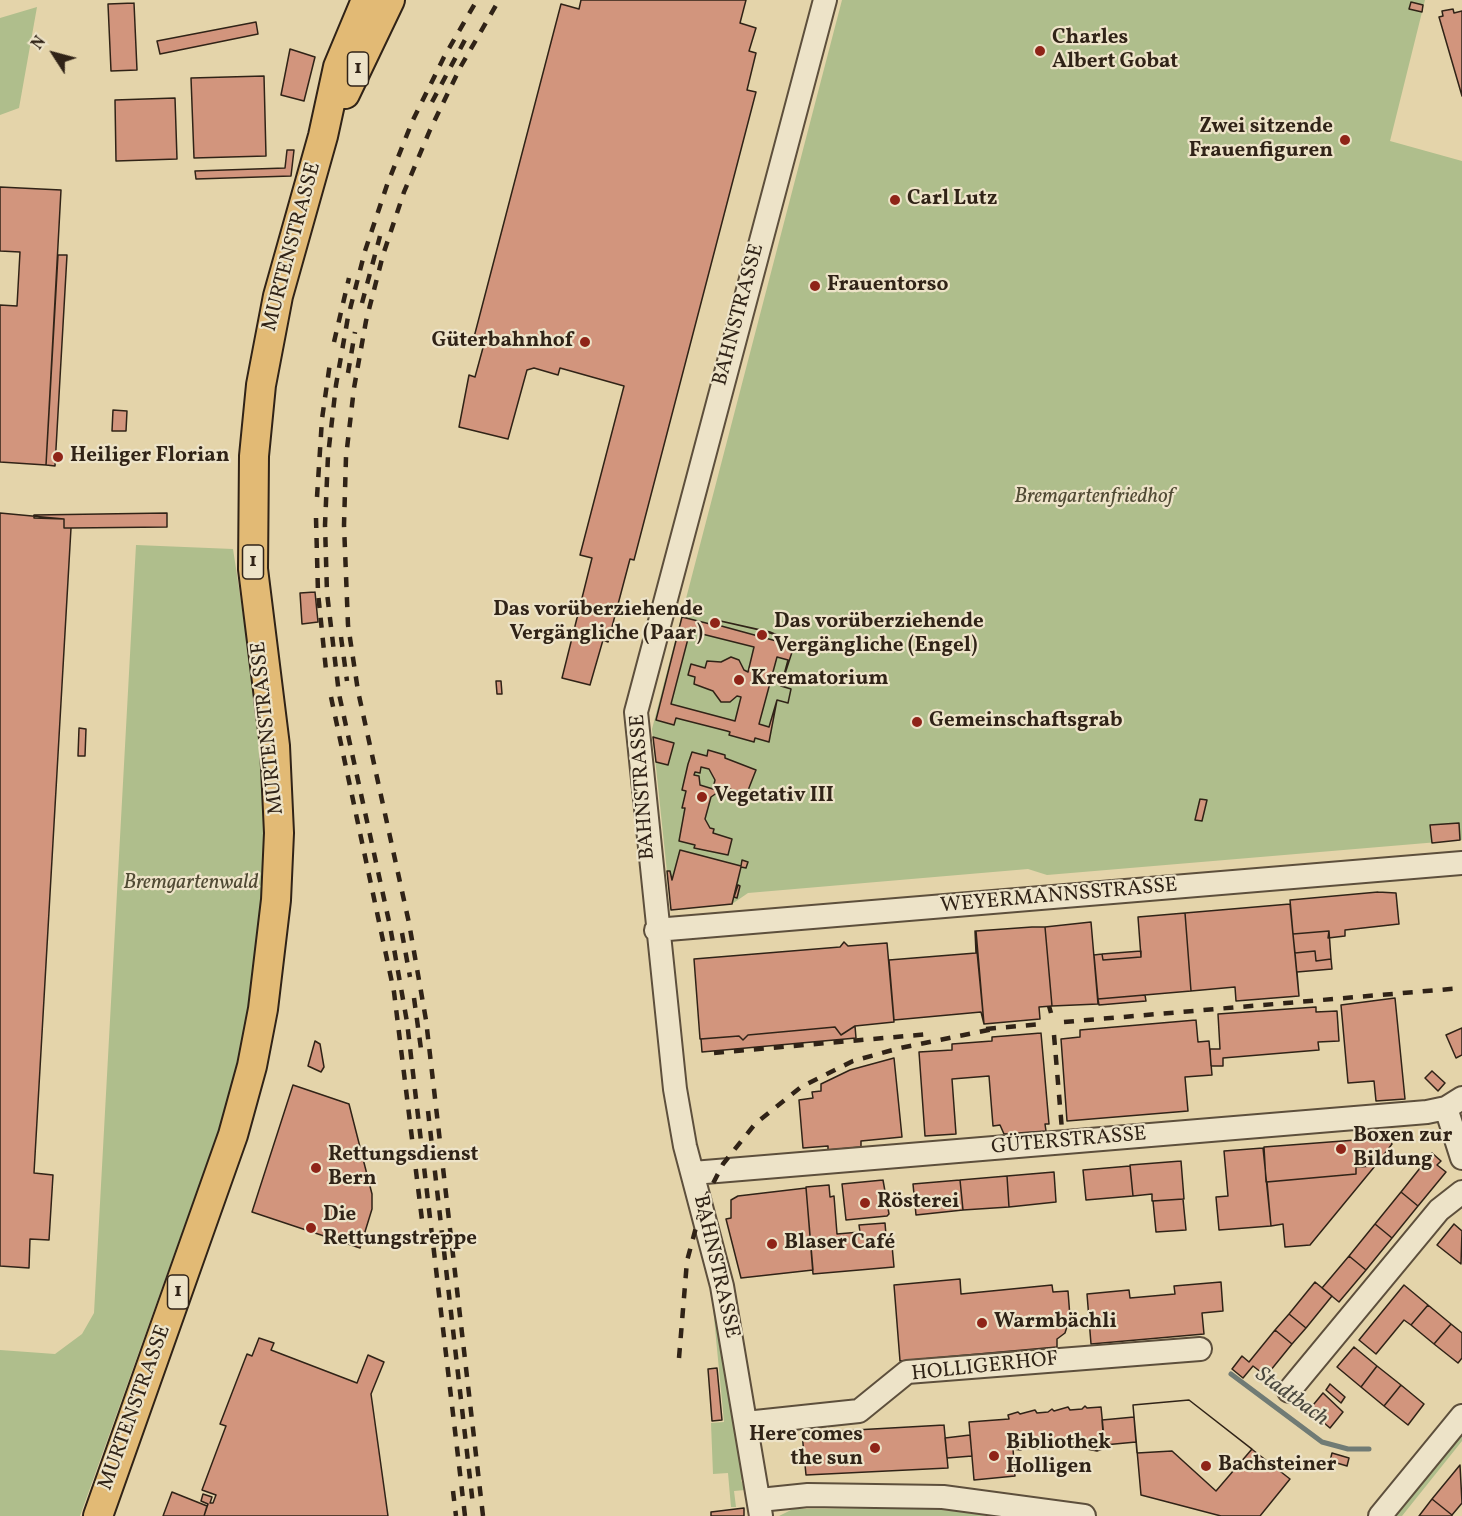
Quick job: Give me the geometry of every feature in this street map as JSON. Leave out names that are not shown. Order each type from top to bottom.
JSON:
[{"type":"main road","name":"MURTENSTRASSE","points":[[98,1516],[233,1135],[252,1066],[263,1009],[276,900],[279,811],[275,746],[253,569],[254,456],[261,385],[270,333],[299,215],[323,136],[338,67],[366,0]]},
{"type":"main road","name":"MURTENSTRASSE","points":[[323,136],[390,0]]},
{"type":"street","name":"BAHNSTRASSE","points":[[761,1508],[722,1286],[693,1173],[675,1089],[636,729],[638,700],[825,0]]},
{"type":"street","name":"WEYERMANNSSTRASSE","points":[[656,930],[1462,863]]},
{"type":"street","name":"GÜTERSTRASSE","points":[[693,1173],[1427,1112],[1454,1103],[1462,1158]]},
{"type":"street","points":[[1289,1391],[1439,1209],[1462,1192]]},
{"type":"street","name":"HOLLIGERHOF","points":[[746,1423],[858,1411],[907,1372],[1200,1349]]},
{"type":"street","points":[[1380,1516],[1462,1416]]},
{"type":"street","points":[[761,1508],[808,1496],[943,1497],[1083,1516]]},
{"type":"green space","name":"Bremgartenfriedhof","points":[[842,0],[1425,0],[1390,141],[1462,161],[1462,840],[1047,875],[1028,869],[748,893],[732,904],[671,910],[652,729]]},
{"type":"green space","points":[[37,7],[19,108],[0,115],[0,18]]},
{"type":"green space","name":"Bremgartenwald","points":[[136,545],[233,549],[261,733],[266,853],[257,971],[244,1040],[223,1118],[80,1516],[0,1516],[0,1350],[55,1354],[82,1334],[94,1313]]},
{"type":"green space","points":[[709,1265],[748,1475],[741,1480],[745,1490],[734,1491],[736,1507],[731,1507],[728,1473],[713,1474],[711,1423],[724,1422]]},
{"type":"green space","points":[[1462,1433],[1462,1441],[1402,1516],[1392,1516]]},
{"type":"green space","points":[[921,1508],[1005,1516],[779,1516],[793,1509]]},
{"type":"building","name":"Güterbahnhof","points":[[581,0],[746,0],[740,23],[756,28],[749,51],[756,53],[747,90],[756,92],[634,560],[630,559],[608,642],[603,640],[590,685],[562,678],[592,558],[580,555],[624,386],[560,368],[558,375],[534,368],[527,370],[508,439],[459,427],[469,375],[475,377],[484,344],[473,341],[561,4],[579,9]]},
{"type":"building","points":[[1411,2],[1423,5],[1422,12],[1409,9]]},
{"type":"building","points":[[134,3],[137,70],[111,71],[108,4]]},
{"type":"building","points":[[1453,9],[1454,13],[1462,11],[1462,96],[1439,17],[1443,16],[1442,11]]},
{"type":"building","points":[[256,22],[258,34],[160,54],[157,41]]},
{"type":"building","points":[[290,49],[315,57],[304,101],[281,95]]},
{"type":"building","points":[[264,76],[266,156],[194,158],[191,78]]},
{"type":"building","points":[[175,98],[177,159],[116,161],[115,100]]},
{"type":"building","points":[[287,150],[294,150],[291,176],[196,179],[195,171],[285,168]]},
{"type":"building","points":[[0,187],[61,190],[46,465],[0,462],[0,305],[17,306],[20,252],[0,251]]},
{"type":"building","points":[[58,255],[67,255],[55,466],[46,465]]},
{"type":"building","points":[[113,410],[127,411],[126,431],[112,431]]},
{"type":"building","points":[[0,513],[64,519],[64,528],[71,528],[34,1173],[53,1175],[49,1240],[30,1239],[29,1268],[0,1266]]},
{"type":"building","points":[[167,513],[167,527],[64,528],[64,519],[34,518],[34,515]]},
{"type":"building","points":[[315,592],[318,622],[302,624],[300,593]]},
{"type":"building","name":"Krematorium","points":[[682,617],[714,625],[716,620],[764,631],[782,637],[780,642],[794,646],[781,686],[791,689],[788,703],[777,700],[769,742],[755,738],[754,742],[729,735],[730,732],[727,731],[676,718],[674,725],[656,720]],"holes":[[[690,631],[754,647],[748,672],[744,670],[739,660],[731,657],[721,662],[707,661],[705,668],[691,664],[688,675],[695,677],[694,684],[713,691],[721,702],[730,702],[737,696],[741,697],[735,721],[671,704]]]},
{"type":"building","points":[[716,620],[770,632],[782,637],[780,642],[714,624]]},
{"type":"building","points":[[777,657],[788,660],[781,686],[791,689],[788,703],[777,700],[769,727],[759,724]]},
{"type":"building","points":[[496,681],[501,681],[502,694],[497,694]]},
{"type":"building","points":[[79,728],[86,729],[85,756],[78,756]]},
{"type":"building","points":[[653,737],[674,743],[668,765],[656,762]]},
{"type":"building","points":[[708,750],[725,755],[725,758],[756,770],[747,793],[738,791],[737,794],[737,791],[722,787],[711,797],[705,819],[710,828],[714,829],[713,833],[732,839],[728,855],[694,848],[695,845],[679,841],[686,791],[682,790],[688,764],[692,752],[707,756]],"holes":[[[701,767],[709,769],[715,780],[713,789],[700,785],[699,776],[694,775],[695,772],[700,773]]]},
{"type":"building","points":[[1200,799],[1207,800],[1202,821],[1195,820]]},
{"type":"building","points":[[1459,823],[1460,840],[1432,843],[1430,825]]},
{"type":"building","points":[[680,850],[741,866],[742,860],[748,862],[746,868],[741,867],[732,904],[671,910],[667,871],[670,871],[672,880]]},
{"type":"building","points":[[738,885],[740,886],[737,898],[734,897]]},
{"type":"building","points":[[1378,892],[1396,893],[1399,924],[1345,930],[1345,936],[1328,938],[1329,931],[1293,934],[1290,900]]},
{"type":"building","points":[[1290,904],[1299,996],[1236,1001],[1235,987],[1191,991],[1185,913]]},
{"type":"building","points":[[1185,913],[1191,991],[1098,999],[1094,955],[1102,954],[1103,960],[1141,957],[1138,917]]},
{"type":"building","points":[[1091,922],[1098,1004],[1052,1006],[1045,927]]},
{"type":"building","points":[[1045,927],[1052,1006],[1039,1007],[1040,1019],[984,1024],[976,931]]},
{"type":"building","points":[[975,931],[984,1024],[981,1012],[894,1020],[889,960],[976,953]]},
{"type":"building","points":[[1329,931],[1331,959],[1316,961],[1315,951],[1295,953],[1293,934]]},
{"type":"building","points":[[844,942],[848,946],[887,943],[894,1022],[855,1026],[841,1035],[835,1027],[748,1035],[743,1040],[739,1036],[700,1039],[694,959],[840,947]]},
{"type":"building","points":[[1141,951],[1141,957],[1103,960],[1102,954]]},
{"type":"building","points":[[1315,951],[1316,961],[1331,959],[1332,969],[1297,972],[1299,996],[1295,953]]},
{"type":"building","points":[[1145,995],[1146,1001],[1099,1005],[1098,999]]},
{"type":"building","points":[[1395,998],[1405,1099],[1376,1101],[1374,1081],[1348,1083],[1341,1005]]},
{"type":"building","points":[[1316,1007],[1316,1012],[1337,1011],[1339,1041],[1318,1042],[1319,1050],[1223,1058],[1223,1066],[1211,1066],[1210,1049],[1220,1049],[1218,1014]]},
{"type":"building","points":[[1196,1020],[1198,1042],[1209,1041],[1212,1075],[1185,1077],[1188,1111],[1067,1121],[1061,1039],[1080,1037],[1080,1030]]},
{"type":"building","points":[[855,1026],[856,1038],[702,1052],[701,1039],[739,1036],[743,1040],[748,1035],[835,1027],[841,1035]]},
{"type":"building","points":[[1462,1028],[1462,1055],[1456,1058],[1446,1035]]},
{"type":"building","points":[[1041,1033],[1049,1124],[1045,1124],[1046,1131],[1004,1134],[1000,1125],[993,1126],[989,1076],[952,1079],[956,1134],[925,1136],[919,1052],[952,1050],[952,1044],[992,1041],[992,1037]]},
{"type":"building","points":[[315,1041],[320,1044],[324,1067],[321,1072],[308,1066]]},
{"type":"building","points":[[894,1058],[902,1137],[861,1141],[861,1147],[828,1150],[828,1146],[803,1148],[799,1100],[813,1098],[812,1092],[821,1091],[821,1084],[850,1070]]},
{"type":"building","points":[[1432,1071],[1445,1083],[1438,1091],[1425,1078]]},
{"type":"building","name":"Rettungsdienst Bern","points":[[293,1085],[349,1104],[372,1194],[372,1209],[360,1248],[252,1212]]},
{"type":"building","points":[[1382,1138],[1390,1140],[1392,1144],[1375,1166],[1356,1167],[1356,1174],[1266,1182],[1264,1147]]},
{"type":"building","points":[[1263,1148],[1271,1226],[1219,1230],[1216,1197],[1228,1196],[1224,1151]]},
{"type":"building","points":[[1432,1153],[1441,1161],[1437,1165],[1446,1172],[1418,1206],[1401,1192]]},
{"type":"building","points":[[1181,1161],[1184,1199],[1152,1201],[1152,1194],[1133,1196],[1130,1165]]},
{"type":"building","points":[[1130,1166],[1133,1196],[1086,1200],[1083,1170]]},
{"type":"building","points":[[1375,1166],[1310,1245],[1285,1247],[1283,1224],[1271,1226],[1267,1182],[1356,1174],[1356,1167]]},
{"type":"building","points":[[1054,1172],[1056,1202],[1009,1207],[1007,1176]]},
{"type":"building","points":[[1007,1176],[1009,1207],[963,1210],[960,1180]]},
{"type":"building","points":[[883,1180],[889,1214],[846,1220],[842,1184]]},
{"type":"building","points":[[960,1180],[963,1210],[916,1215],[913,1184]]},
{"type":"building","points":[[829,1185],[830,1197],[834,1196],[837,1234],[860,1232],[859,1225],[885,1223],[886,1235],[891,1235],[894,1267],[813,1274],[806,1187]]},
{"type":"building","name":"Blaser Café","points":[[806,1188],[813,1270],[741,1278],[726,1219],[731,1218],[731,1200],[738,1196]]},
{"type":"building","points":[[1401,1192],[1418,1206],[1392,1238],[1375,1224]]},
{"type":"building","points":[[1183,1199],[1186,1230],[1156,1232],[1153,1201]]},
{"type":"building","points":[[1375,1224],[1392,1238],[1366,1270],[1349,1256]]},
{"type":"building","points":[[1454,1224],[1462,1231],[1461,1264],[1437,1245]]},
{"type":"building","points":[[1349,1256],[1366,1270],[1339,1302],[1322,1288]]},
{"type":"building","name":"Warmbächli","points":[[960,1279],[961,1294],[1052,1285],[1053,1292],[1068,1291],[1070,1317],[1065,1333],[1057,1339],[1057,1347],[900,1361],[894,1285]]},
{"type":"building","points":[[1221,1282],[1223,1311],[1202,1313],[1204,1334],[1091,1344],[1087,1294],[1129,1290],[1130,1298],[1175,1294],[1174,1286]]},
{"type":"building","points":[[1315,1282],[1332,1296],[1306,1328],[1289,1314]]},
{"type":"building","points":[[1404,1285],[1428,1305],[1411,1325],[1404,1320],[1376,1354],[1359,1340]]},
{"type":"building","points":[[1428,1305],[1451,1324],[1434,1344],[1411,1325]]},
{"type":"building","points":[[1289,1314],[1306,1328],[1292,1344],[1275,1330]]},
{"type":"building","points":[[1451,1324],[1462,1333],[1462,1358],[1458,1363],[1434,1344]]},
{"type":"building","points":[[1275,1330],[1292,1344],[1266,1376],[1253,1366],[1243,1378],[1232,1369],[1242,1356],[1249,1362]]},
{"type":"building","points":[[259,1338],[274,1343],[271,1350],[357,1383],[368,1355],[384,1362],[371,1394],[388,1516],[204,1516],[208,1504],[201,1501],[203,1494],[212,1497],[210,1503],[213,1503],[216,1495],[202,1490],[226,1426],[220,1424],[247,1354],[252,1356]]},
{"type":"building","points":[[1354,1347],[1377,1366],[1361,1387],[1337,1367]]},
{"type":"building","points":[[1377,1366],[1401,1385],[1384,1406],[1361,1387]]},
{"type":"building","points":[[717,1368],[722,1420],[712,1421],[708,1369]]},
{"type":"building","points":[[1330,1384],[1345,1397],[1341,1403],[1326,1390]]},
{"type":"building","points":[[1401,1385],[1424,1404],[1408,1425],[1384,1406]]},
{"type":"building","points":[[1323,1393],[1343,1412],[1330,1428],[1309,1410]]},
{"type":"building","name":"Bachsteiner","points":[[1189,1400],[1290,1479],[1260,1516],[1221,1516],[1141,1495],[1133,1405]]},
{"type":"building","points":[[1189,1400],[1252,1449],[1216,1491],[1172,1451],[1137,1453],[1133,1405]]},
{"type":"building","points":[[1085,1406],[1087,1408],[1101,1407],[1105,1448],[1097,1451],[1087,1449],[1086,1442],[1073,1443],[1071,1446],[1056,1445],[1055,1448],[1039,1446],[1038,1449],[1034,1447],[1013,1449],[1015,1476],[974,1480],[969,1422],[1009,1419],[1008,1415],[1018,1412],[1020,1414],[1035,1410],[1037,1413],[1048,1412],[1052,1409],[1054,1411],[1068,1407],[1070,1410],[1082,1409]]},
{"type":"building","points":[[1134,1417],[1136,1442],[1104,1445],[1102,1420]]},
{"type":"building","name":"Here comes the sun","points":[[944,1425],[948,1468],[806,1475],[802,1433]]},
{"type":"building","points":[[970,1435],[972,1456],[947,1458],[945,1438]]},
{"type":"building","points":[[1332,1453],[1349,1458],[1347,1466],[1330,1461]]},
{"type":"building","points":[[1460,1465],[1462,1503],[1452,1515],[1432,1499]]},
{"type":"building","points":[[172,1492],[207,1506],[204,1516],[163,1516]]},
{"type":"building","points":[[1432,1499],[1452,1515],[1452,1516],[1419,1516]]},
{"type":"building","points":[[744,1508],[744,1516],[711,1516],[711,1512]]},
{"type":"waterway","name":"Stadtbach","points":[[1231,1374],[1322,1442],[1348,1449],[1369,1449]]},
{"type":"railway","points":[[465,1516],[407,1022],[390,926],[339,694],[327,593],[325,525],[328,456],[336,385],[348,317],[365,251],[387,185],[412,122],[444,57],[477,0]]},
{"type":"railway","points":[[483,1516],[426,1020],[409,923],[358,691],[348,625],[344,525],[346,457],[354,388],[366,321],[383,255],[404,192],[430,130],[461,66],[499,0]]},
{"type":"railway","points":[[432,102],[467,36]]},
{"type":"railway","points":[[362,303],[380,236]]},
{"type":"railway","points":[[334,342],[349,278]]},
{"type":"railway","points":[[348,373],[355,332]]},
{"type":"railway","points":[[317,497],[322,419],[330,363]]},
{"type":"railway","points":[[316,518],[318,593],[326,670]]},
{"type":"railway","points":[[341,637],[347,681]]},
{"type":"railway","points":[[331,697],[394,992],[422,1220]]},
{"type":"railway","points":[[402,933],[410,977]]},
{"type":"railway","points":[[1064,1022],[1462,988]]},
{"type":"railway","points":[[414,998],[421,1049]]},
{"type":"railway","points":[[1049,1006],[1051,1013]]},
{"type":"railway","points":[[986,1029],[1042,1024]]},
{"type":"railway","points":[[679,1358],[687,1261],[702,1205],[723,1164],[755,1124],[801,1087],[853,1061],[900,1048],[993,1029]]},
{"type":"railway","points":[[714,1053],[930,1034]]},
{"type":"railway","points":[[1054,1035],[1063,1142]]},
{"type":"railway","points":[[428,1111],[473,1505]]},
{"type":"railway","points":[[453,1491],[456,1516]]},
{"type":"place","name":"Charles Albert Gobat","points":[[1040,51]]},
{"type":"place","name":"Zwei sitzende Frauenfiguren","points":[[1345,140]]},
{"type":"place","name":"Carl Lutz","points":[[895,200]]},
{"type":"place","name":"Frauentorso","points":[[815,286]]},
{"type":"place","name":"Güterbahnhof","points":[[585,342]]},
{"type":"place","name":"Heiliger Florian","points":[[58,457]]},
{"type":"place","name":"Das vorüberziehende Vergängliche (Paar)","points":[[715,623]]},
{"type":"place","name":"Das vorüberziehende Vergängliche (Engel)","points":[[762,635]]},
{"type":"place","name":"Krematorium","points":[[739,680]]},
{"type":"place","name":"Gemeinschaftsgrab","points":[[917,722]]},
{"type":"place","name":"Vegetativ III","points":[[702,797]]},
{"type":"place","name":"Boxen zur Bildung","points":[[1341,1149]]},
{"type":"place","name":"Rettungsdienst Bern","points":[[316,1168]]},
{"type":"place","name":"Rösterei","points":[[865,1203]]},
{"type":"place","name":"Die Rettungstreppe","points":[[311,1228]]},
{"type":"place","name":"Blaser Café","points":[[772,1244]]},
{"type":"place","name":"Warmbächli","points":[[982,1323]]},
{"type":"place","name":"Here comes the sun","points":[[875,1448]]},
{"type":"place","name":"Bibliothek Holligen","points":[[994,1456]]},
{"type":"place","name":"Bachsteiner","points":[[1206,1466]]}]
